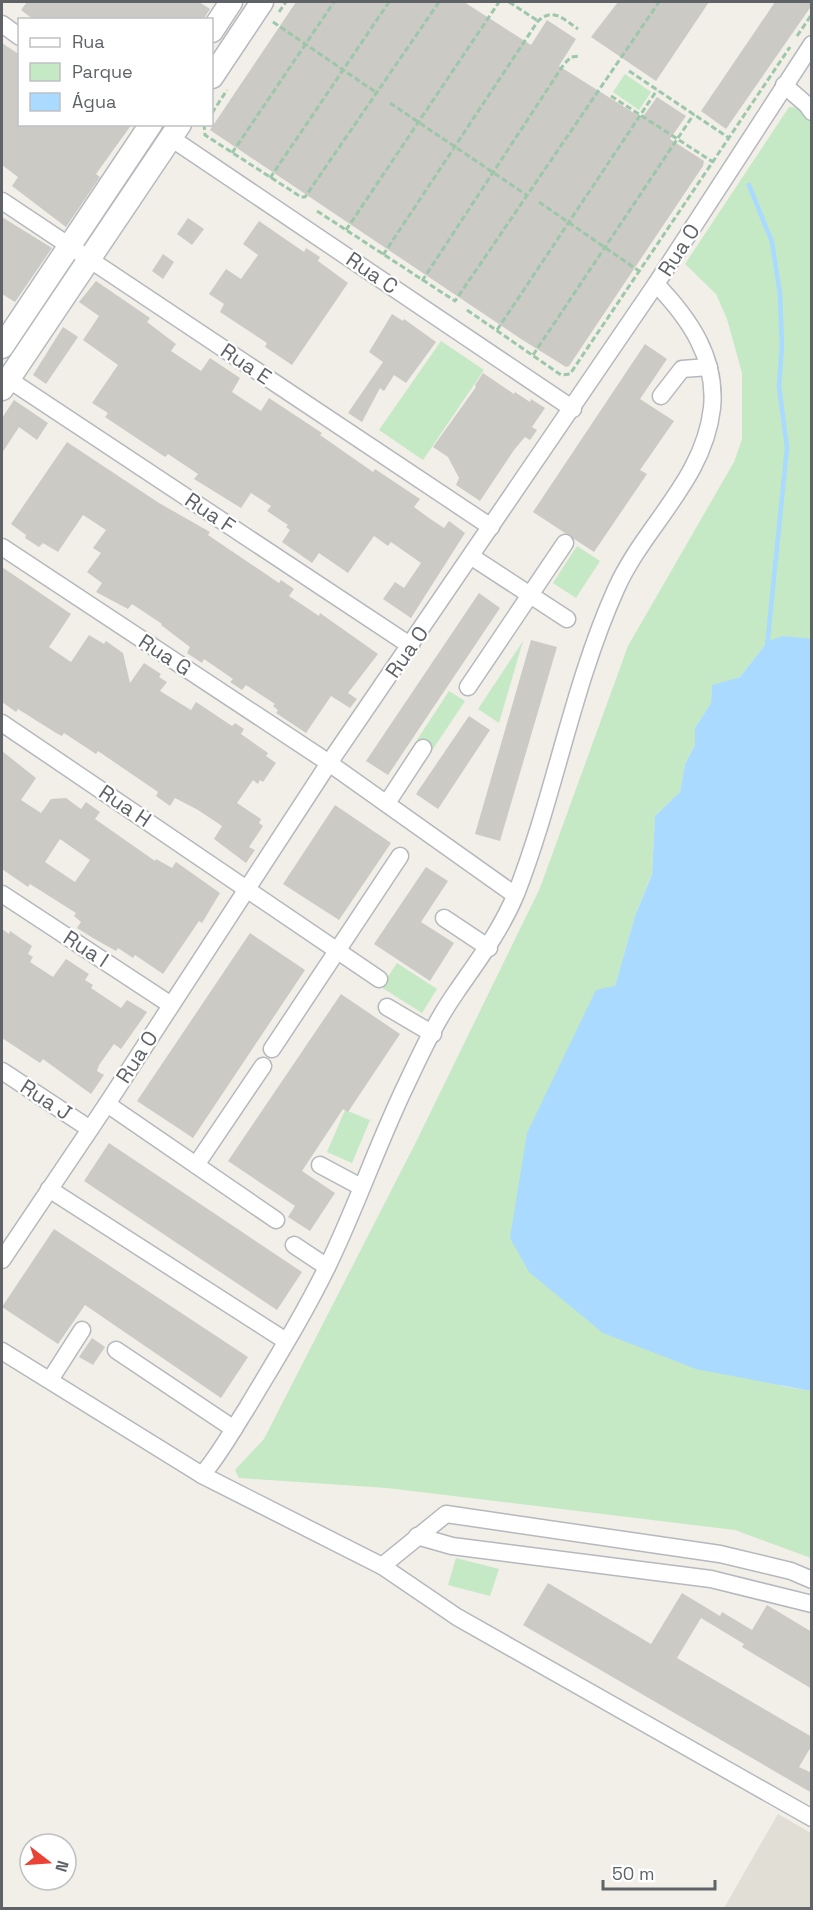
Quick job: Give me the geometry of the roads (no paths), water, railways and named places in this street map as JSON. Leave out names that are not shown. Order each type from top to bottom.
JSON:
[{"type":"main road","points":[[213,29],[230,2]]},
{"type":"main road","points":[[213,76],[262,2]]},
{"type":"main road","points":[[2,346],[149,126]]},
{"type":"main road","points":[[5,384],[175,131]]},
{"type":"street","points":[[2,24],[18,36]]},
{"type":"street","name":"Rua O","points":[[2,1260],[107,1104],[329,763],[573,409],[812,44]]},
{"type":"street","points":[[784,85],[812,112]]},
{"type":"street","name":"Rua C","points":[[175,131],[573,409]]},
{"type":"street","name":"Rua E","points":[[2,201],[491,527]]},
{"type":"street","points":[[202,1475],[274,1366],[327,1267],[406,1084],[455,994],[489,948],[515,895],[543,818],[587,666],[617,587],[634,554],[699,459],[712,405],[709,367],[688,321],[656,284]]},
{"type":"street","points":[[661,396],[682,369],[709,367]]},
{"type":"street","name":"Rua F","points":[[5,384],[411,646]]},
{"type":"street","points":[[468,687],[565,543]]},
{"type":"street","name":"Rua G","points":[[2,547],[329,763],[515,895]]},
{"type":"street","points":[[472,557],[567,619]]},
{"type":"street","name":"Rua H","points":[[2,723],[379,979]]},
{"type":"street","points":[[387,803],[423,748]]},
{"type":"street","points":[[272,1049],[339,952],[400,856]]},
{"type":"street","name":"Rua I","points":[[2,894],[171,1005]]},
{"type":"street","points":[[444,918],[489,948]]},
{"type":"street","points":[[387,1007],[433,1034]]},
{"type":"street","points":[[196,1165],[263,1066]]},
{"type":"street","name":"Rua J","points":[[2,1071],[90,1129]]},
{"type":"street","points":[[107,1104],[276,1220]]},
{"type":"street","points":[[320,1165],[361,1187]]},
{"type":"street","points":[[49,1189],[286,1341]]},
{"type":"street","points":[[294,1245],[327,1267]]},
{"type":"street","points":[[50,1380],[82,1330]]},
{"type":"street","points":[[116,1350],[234,1429]]},
{"type":"street","points":[[2,1351],[202,1475],[382,1566],[457,1617],[812,1818]]},
{"type":"street","points":[[382,1566],[446,1514],[720,1554],[791,1571],[812,1580]]},
{"type":"street","points":[[417,1536],[452,1546],[711,1579],[786,1595],[812,1604]]},
{"type":"water","points":[[783,636],[812,639],[811,1391],[696,1369],[603,1333],[529,1272],[510,1238],[527,1133],[596,990],[615,986],[635,916],[652,874],[655,816],[680,792],[685,764],[695,745],[695,728],[711,703],[712,685],[740,677],[768,641]]},
{"type":"waterway","points":[[749,185],[772,242],[780,294],[782,345],[779,386],[787,448],[767,647]]}]
